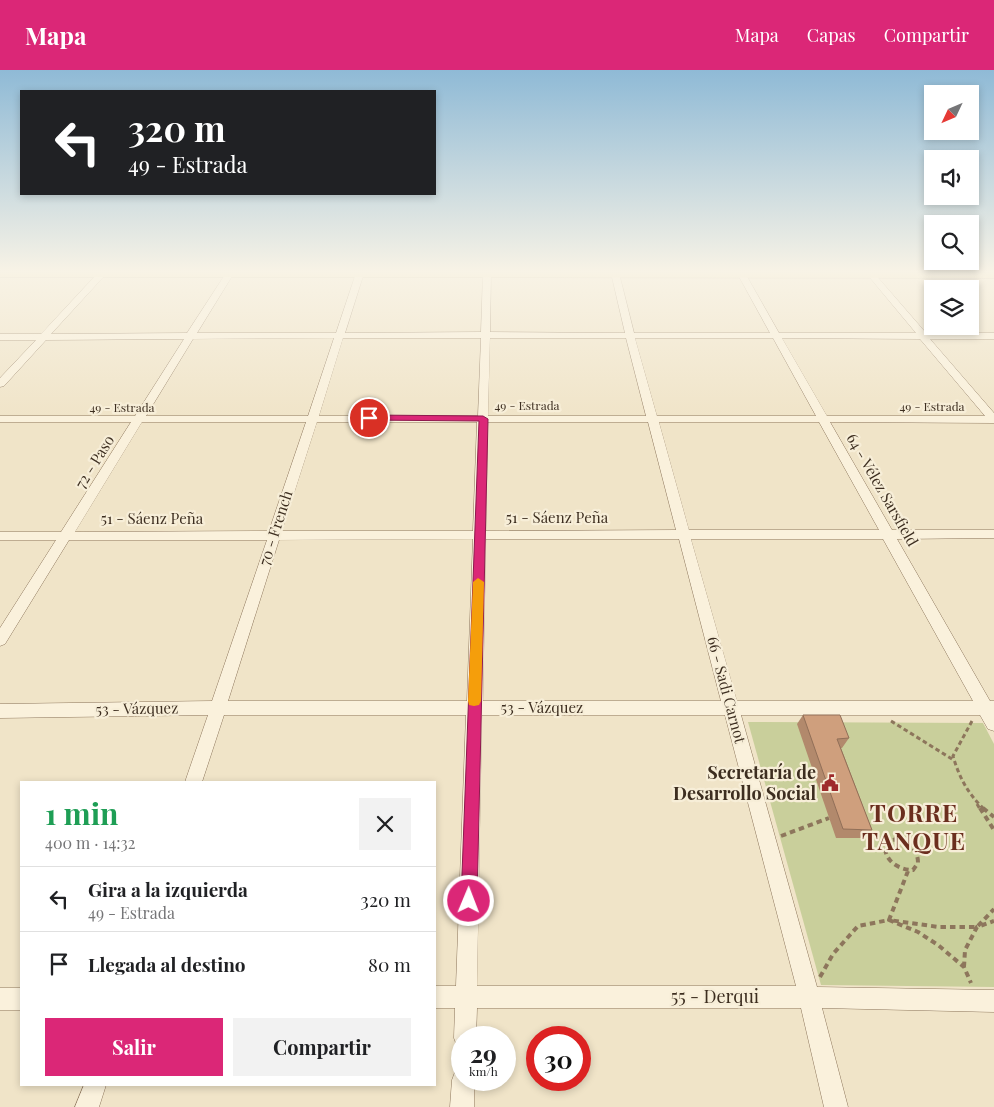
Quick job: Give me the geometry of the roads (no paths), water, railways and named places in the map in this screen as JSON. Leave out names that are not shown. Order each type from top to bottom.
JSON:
[{"type":"street","points":[[0,384],[58,321]]},
{"type":"street","name":"72 - Paso","points":[[0,640],[200,321]]},
{"type":"street","name":"70 - French","points":[[194,781],[344,321]]},
{"type":"street","points":[[465,1026],[484,321]]},
{"type":"street","name":"66 - Sadi Carnot","points":[[626,321],[809,998],[836,1107]]},
{"type":"street","name":"64 - Vélez Sarsfield","points":[[769,321],[994,724]]},
{"type":"street","points":[[910,321],[994,420]]},
{"type":"street","points":[[0,337],[189,338],[484,335],[994,336]]},
{"type":"street","name":"49 - Estrada","points":[[0,419],[138,421],[312,418],[994,420]]},
{"type":"street","name":"51 - Sáenz Peña","points":[[0,536],[994,534]]},
{"type":"street","name":"53 - Vázquez","points":[[0,711],[218,708],[986,708]]},
{"type":"street","name":"55 - Derqui","points":[[436,997],[986,1000]]},
{"type":"street","points":[[0,999],[20,999]]},
{"type":"street","points":[[87,1107],[95,1086]]},
{"type":"street","points":[[462,1107],[463,1091]]},
{"type":"place","name":"Secretaría de Desarrollo Social","points":[[830,783]]},
{"type":"district","name":"TORRE TANQUE","points":[[914,828]]}]
